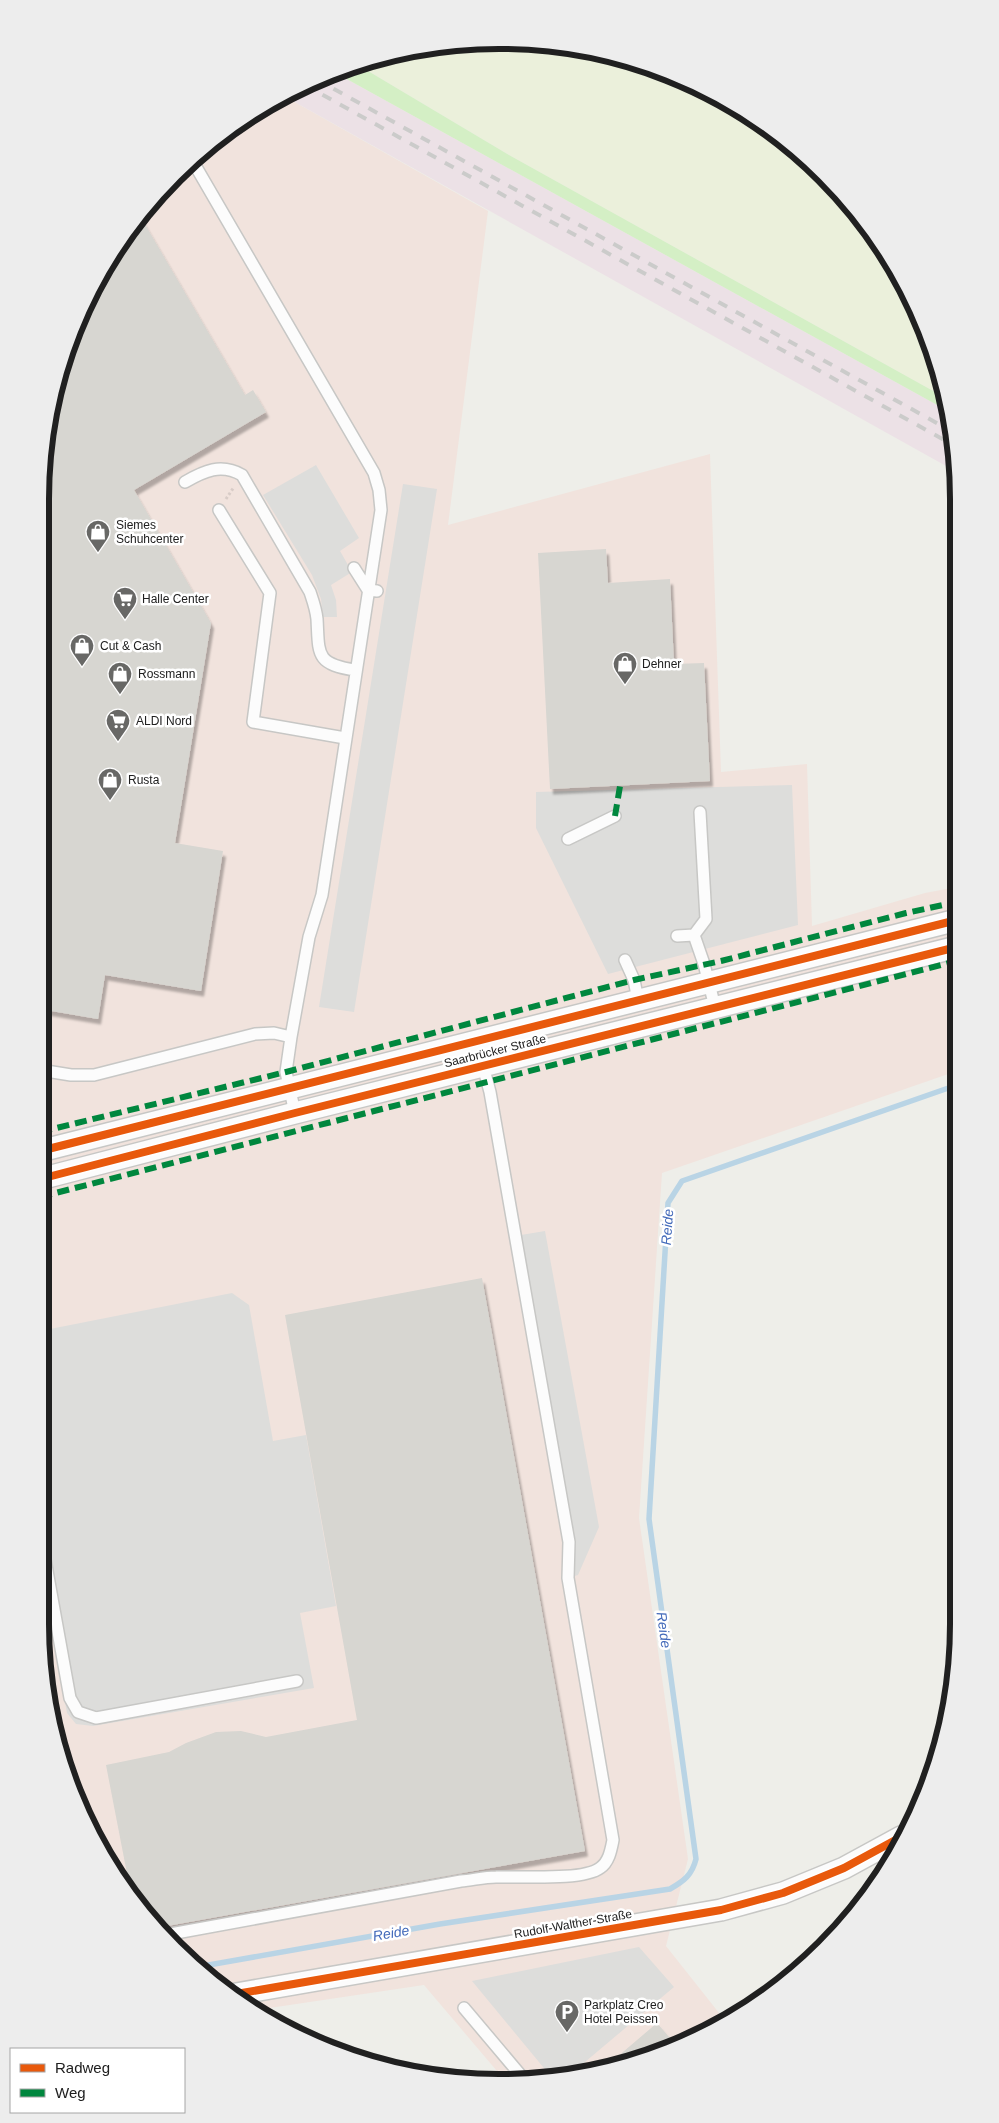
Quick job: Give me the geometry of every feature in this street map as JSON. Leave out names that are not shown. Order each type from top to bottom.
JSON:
[{"type":"street","name":"Saarbrücker Straße","points":[[49,1149],[950,922]]},
{"type":"street","name":"Saarbrücker Straße","points":[[49,1177],[950,949]]},
{"type":"street","name":"Rudolf-Walther-Straße","points":[[242,1993],[722,1910],[783,1893],[844,1868],[895,1840]]},
{"type":"lane","points":[[196,167],[374,474],[379,490],[381,510],[372,590],[355,670],[322,895],[309,937],[286,1064],[295,1113]]},
{"type":"lane","points":[[185,482],[202,472],[218,468],[236,471],[242,475],[310,592],[316,611],[316,639],[320,653],[330,664],[355,670]]},
{"type":"lane","points":[[218,510],[270,593],[253,722],[345,738]]},
{"type":"lane","points":[[354,568],[372,590]]},
{"type":"lane","points":[[677,936],[694,935],[706,919],[700,812]]},
{"type":"lane","points":[[568,839],[615,816]]},
{"type":"lane","points":[[694,935],[715,1007]]},
{"type":"lane","points":[[625,960],[634,980],[638,1000]]},
{"type":"lane","points":[[49,1071],[71,1075],[94,1075],[255,1034],[274,1033],[291,1037]]},
{"type":"lane","points":[[173,1934],[461,1881],[494,1877],[582,1875],[600,1868],[610,1852],[613,1840],[568,1578],[569,1542],[492,1102],[483,1066]]},
{"type":"lane","points":[[49,1582],[70,1698],[78,1712],[96,1718],[297,1681]]},
{"type":"lane","points":[[464,2008],[519,2073]]},
{"type":"shaded area","points":[[343,77],[941,407],[949,468],[291,100]]},
{"type":"shaded area","points":[[291,100],[488,211],[448,525],[710,454],[721,772],[807,764],[812,926],[925,893],[950,888],[950,1073],[662,1173],[639,1518],[688,1859],[666,1946],[721,2016],[672,2040],[616,2059],[558,2070],[499,2074],[424,1985],[266,2009],[225,1981],[202,1962],[161,1921],[142,1898],[109,1849],[95,1823],[83,1796],[64,1740],[57,1711],[50,1653],[49,500],[50,470],[57,412],[73,355],[95,300],[109,274],[142,225],[161,202],[202,161],[249,125]]},
{"type":"shaded area","points":[[316,465],[359,538],[340,551],[352,572],[331,585],[336,600],[337,617],[323,617],[321,599],[312,575],[263,495]]},
{"type":"shaded area","points":[[403,484],[437,489],[354,1012],[319,1007]]},
{"type":"shaded area","points":[[792,785],[798,925],[608,974],[536,828],[536,792]]},
{"type":"shaded area","points":[[545,1231],[599,1527],[578,1575],[568,1578],[569,1542],[515,1236]]},
{"type":"shaded area","points":[[232,1293],[249,1305],[273,1441],[306,1435],[336,1606],[300,1613],[314,1688],[93,1726],[76,1724],[67,1713],[49,1613],[49,1329]]},
{"type":"shaded area","name":"Parkplatz Creo Hotel Peissen","points":[[639,1947],[674,1987],[579,2067],[547,2071],[472,1981]]},
{"type":"green space","points":[[500,49],[558,53],[587,57],[644,73],[699,95],[725,109],[774,142],[797,161],[838,202],[857,225],[890,274],[904,300],[916,327],[938,393],[509,155],[366,70],[412,57],[470,50]]},
{"type":"green space","points":[[366,70],[509,155],[938,393],[941,407],[343,77]]},
{"type":"building","name":"Halle Center","points":[[144,223],[245,395],[253,390],[266,412],[134,490],[211,623],[175,843],[223,851],[201,991],[105,975],[98,1019],[49,1011],[50,470],[57,412],[64,383],[83,327],[109,274]]},
{"type":"building","name":"Dehner","points":[[606,549],[608,583],[670,579],[674,664],[704,663],[710,781],[550,789],[538,553]]},
{"type":"building","points":[[482,1278],[585,1851],[166,1926],[128,1878],[106,1765],[169,1752],[186,1743],[216,1732],[241,1731],[266,1737],[357,1720],[285,1315]]},
{"type":"building","points":[[657,2023],[672,2040],[644,2050],[614,2059]]},
{"type":"waterway","name":"Reide","points":[[206,1965],[440,1924],[670,1889],[687,1877],[696,1859],[649,1519],[668,1203],[682,1181],[950,1087]]},
{"type":"railway","points":[[325,84],[944,427]]},
{"type":"railway","points":[[313,89],[946,441]]},
{"type":"marked path","points":[[615,816],[620,786]]},
{"type":"marked path","points":[[49,1130],[286,1072],[634,980],[721,961],[906,913],[950,904]]},
{"type":"marked path","points":[[49,1195],[950,963]]},
{"type":"cycle path","points":[[49,1149],[950,922]]},
{"type":"cycle path","points":[[49,1177],[950,949]]},
{"type":"cycle path","points":[[242,1993],[721,1910],[783,1893],[844,1868],[895,1840]]},
{"type":"place","name":"Siemes Schuhcenter","points":[[98,553]]},
{"type":"place","name":"Halle Center","points":[[125,620]]},
{"type":"place","name":"Cut & Cash","points":[[82,667]]},
{"type":"place","name":"Dehner","points":[[625,685]]},
{"type":"place","name":"Rossmann","points":[[120,695]]},
{"type":"place","name":"ALDI Nord","points":[[118,742]]},
{"type":"place","name":"Rusta","points":[[110,801]]},
{"type":"place","name":"Parkplatz Creo Hotel Peissen","points":[[567,2033]]}]
